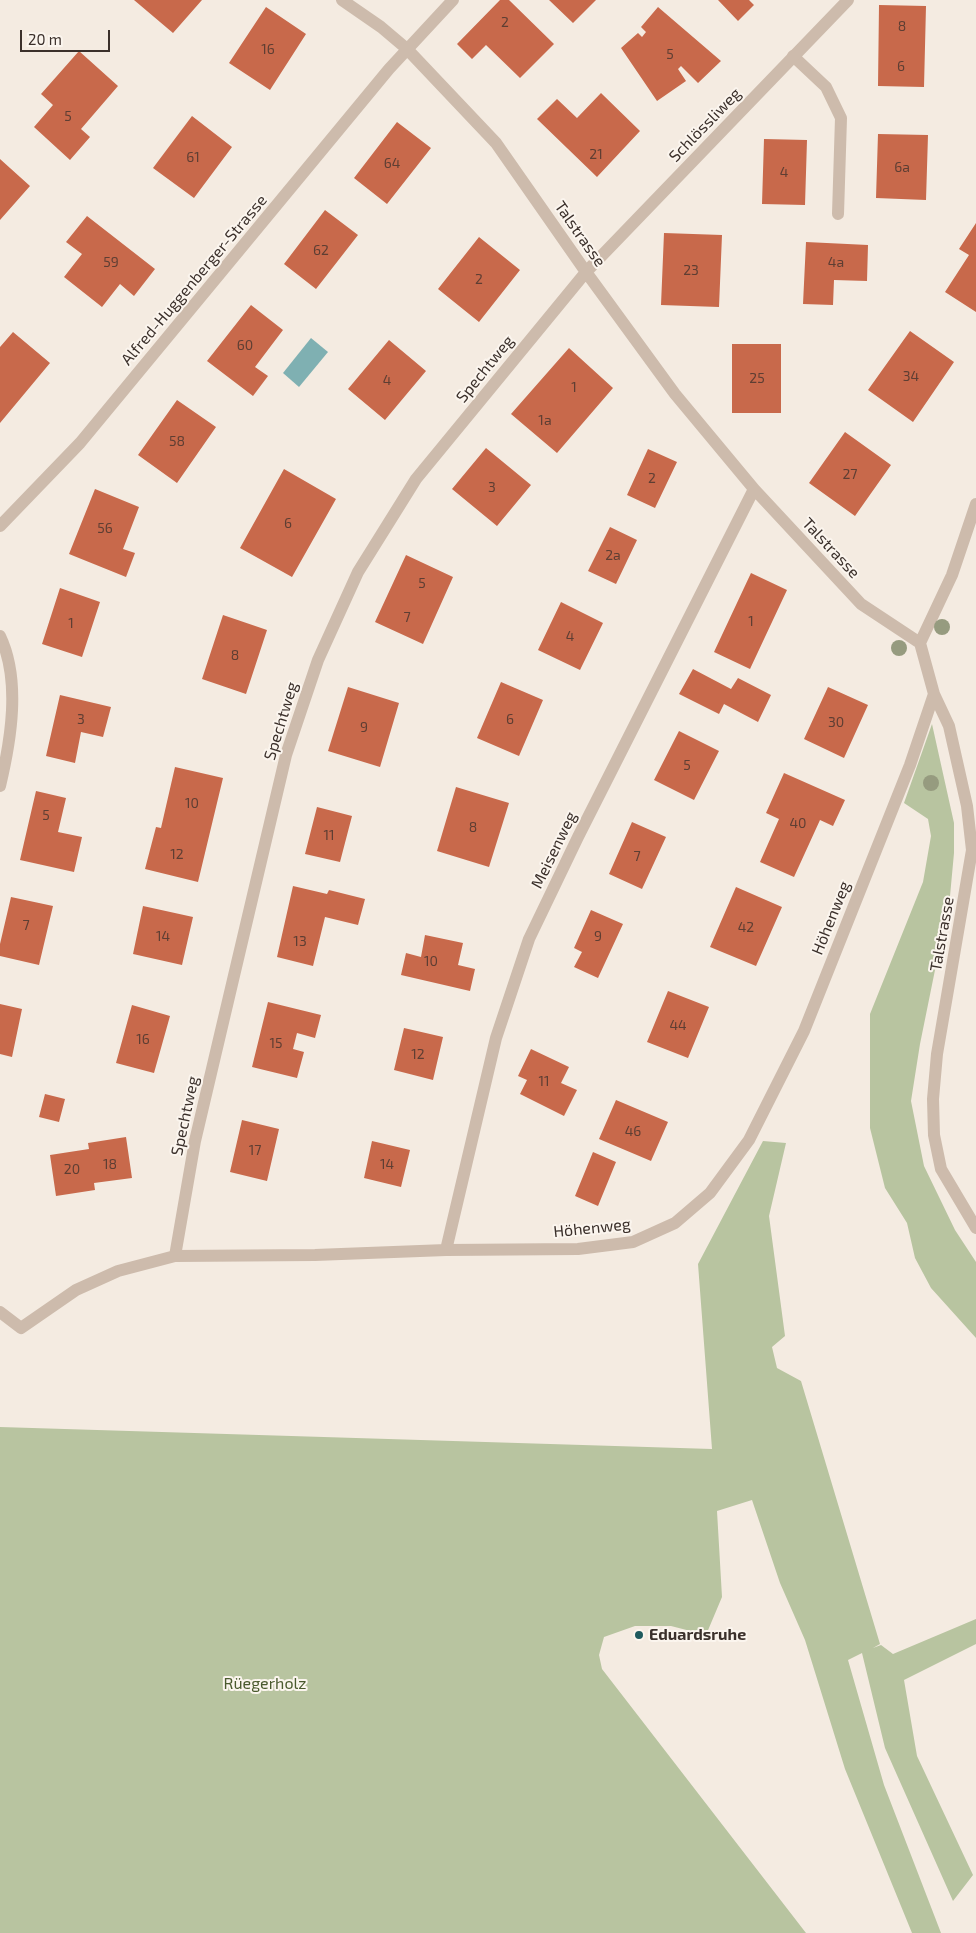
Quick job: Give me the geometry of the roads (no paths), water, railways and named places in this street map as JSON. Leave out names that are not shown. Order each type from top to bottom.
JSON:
[{"type":"street","name":"Talstrasse","points":[[342,0],[381,27],[406,49],[496,143],[586,272],[675,394],[754,488],[861,604],[920,643],[934,694],[949,726],[967,806],[972,850],[937,1054],[933,1099],[934,1135],[941,1169],[976,1228]]},
{"type":"street","name":"Alfred-Huggenberger-Strasse","points":[[0,526],[80,443],[406,49],[453,0]]},
{"type":"street","name":"Schlössliweg","points":[[586,272],[848,0]]},
{"type":"street","points":[[793,56],[826,86],[841,118],[838,214]]},
{"type":"street","name":"Spechtweg","points":[[175,1256],[195,1141],[286,755],[318,660],[358,572],[416,479],[586,272]]},
{"type":"street","name":"Meisenweg","points":[[446,1250],[496,1038],[529,939],[754,488]]},
{"type":"street","points":[[920,643],[952,576],[976,504]]},
{"type":"street","points":[[0,636],[5,647],[13,697],[8,755],[0,786]]},
{"type":"street","name":"Höhenweg","points":[[0,1312],[21,1328],[76,1290],[118,1271],[175,1256],[578,1249],[634,1242],[675,1223],[710,1193],[749,1140],[804,1031],[910,765],[934,694]]},
{"type":"water","points":[[311,338],[328,352],[299,387],[283,373]]},
{"type":"place","name":"Eduardsruhe","points":[[639,1635]]},
{"type":"park label","name":"Rüegerholz","points":[[265,1684]]}]
